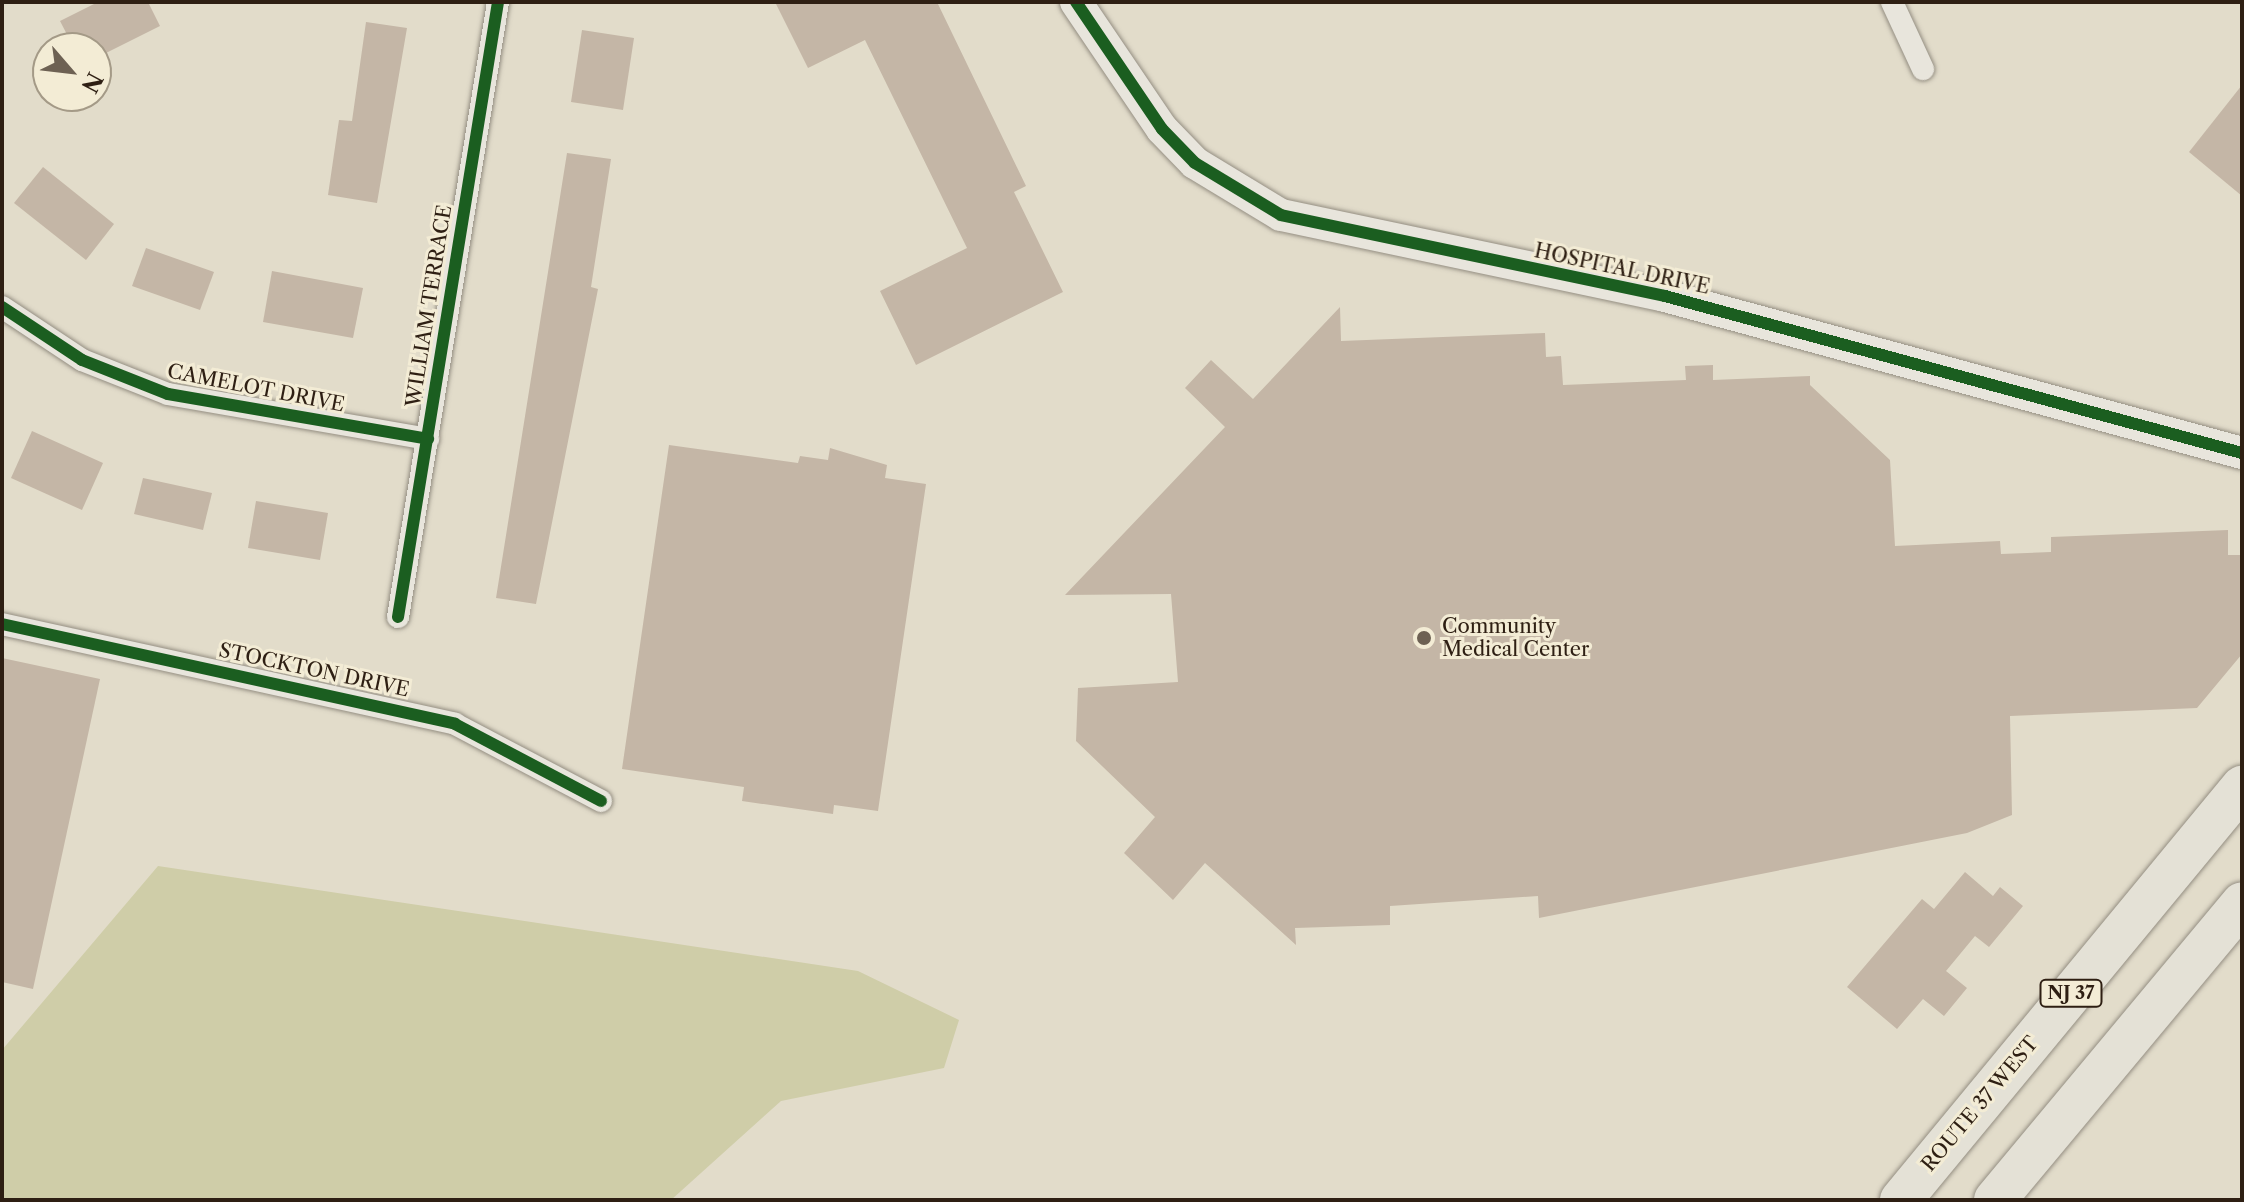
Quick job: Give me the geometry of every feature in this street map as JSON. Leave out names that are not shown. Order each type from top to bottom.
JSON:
[{"type":"highway","name":"ROUTE 37 WEST","points":[[1901,1200],[2242,787]]},
{"type":"highway","points":[[1995,1200],[2242,904]]},
{"type":"highway","points":[[2090,1088],[2242,948]]},
{"type":"street","name":"WILLIAM TERRACE","points":[[398,617],[498,2]]},
{"type":"street","name":"HOSPITAL DRIVE","points":[[1076,2],[1173,140],[1244,198],[1281,215],[1665,296],[2242,453]]},
{"type":"street","points":[[1892,2],[1923,69]]},
{"type":"street","name":"CAMELOT DRIVE","points":[[2,307],[82,360],[168,394],[428,439]]},
{"type":"street","name":"STOCKTON DRIVE","points":[[2,624],[440,719],[506,745],[539,772],[601,801]]},
{"type":"shaded area","points":[[158,866],[858,971],[959,1020],[944,1068],[781,1101],[671,1200],[2,1200],[2,1050]]},
{"type":"building","points":[[98,2],[148,2],[160,26],[112,50],[112,32],[66,32],[60,21]]},
{"type":"building","points":[[775,2],[937,2],[1026,186],[1014,192],[1063,292],[916,365],[880,291],[967,248],[865,40],[808,68]]},
{"type":"building","points":[[366,22],[407,28],[377,203],[328,195],[339,120],[352,121]]},
{"type":"building","points":[[582,30],[634,38],[623,110],[571,102]]},
{"type":"building","points":[[2242,85],[2242,196],[2189,152]]},
{"type":"building","points":[[567,153],[611,159],[591,287],[598,289],[536,604],[496,598]]},
{"type":"building","points":[[43,167],[114,224],[86,260],[14,203]]},
{"type":"building","points":[[146,248],[214,272],[200,310],[132,286]]},
{"type":"building","points":[[272,271],[363,288],[353,338],[263,322]]},
{"type":"building","name":"Community Medical Center","points":[[1340,307],[1341,341],[1545,333],[1546,357],[1561,356],[1563,385],[1686,380],[1685,366],[1713,365],[1713,380],[1810,376],[1810,385],[1890,460],[1895,546],[2000,541],[2001,554],[2051,552],[2051,537],[2228,530],[2228,555],[2242,555],[2242,654],[2197,708],[2010,716],[2012,815],[1967,833],[1539,918],[1538,896],[1390,906],[1390,925],[1295,928],[1296,945],[1205,863],[1173,900],[1124,853],[1155,817],[1076,741],[1078,688],[1178,682],[1171,594],[1065,595],[1225,427],[1185,388],[1211,360],[1253,399]]},
{"type":"building","points":[[32,431],[103,463],[82,510],[11,478]]},
{"type":"building","points":[[669,445],[798,463],[800,456],[828,460],[830,448],[887,465],[885,478],[926,484],[878,811],[834,805],[833,814],[742,801],[744,787],[622,769]]},
{"type":"building","points":[[143,478],[212,493],[203,530],[134,514]]},
{"type":"building","points":[[256,501],[328,513],[320,560],[248,548]]},
{"type":"building","points":[[2,658],[100,679],[33,989],[2,982]]},
{"type":"building","points":[[1965,872],[1993,896],[2000,887],[2023,906],[1989,947],[1975,936],[1946,971],[1967,988],[1944,1016],[1923,999],[1897,1029],[1847,987],[1922,899],[1934,909]]},
{"type":"cycle path","points":[[398,617],[498,2]]},
{"type":"cycle path","points":[[1076,2],[1162,129],[1195,163],[1281,215],[1665,296],[2242,453]]},
{"type":"cycle path","points":[[2,307],[82,360],[168,394],[428,439]]},
{"type":"cycle path","points":[[2,624],[455,724],[601,801]]},
{"type":"place","name":"Community Medical Center","points":[[1424,638]]}]
